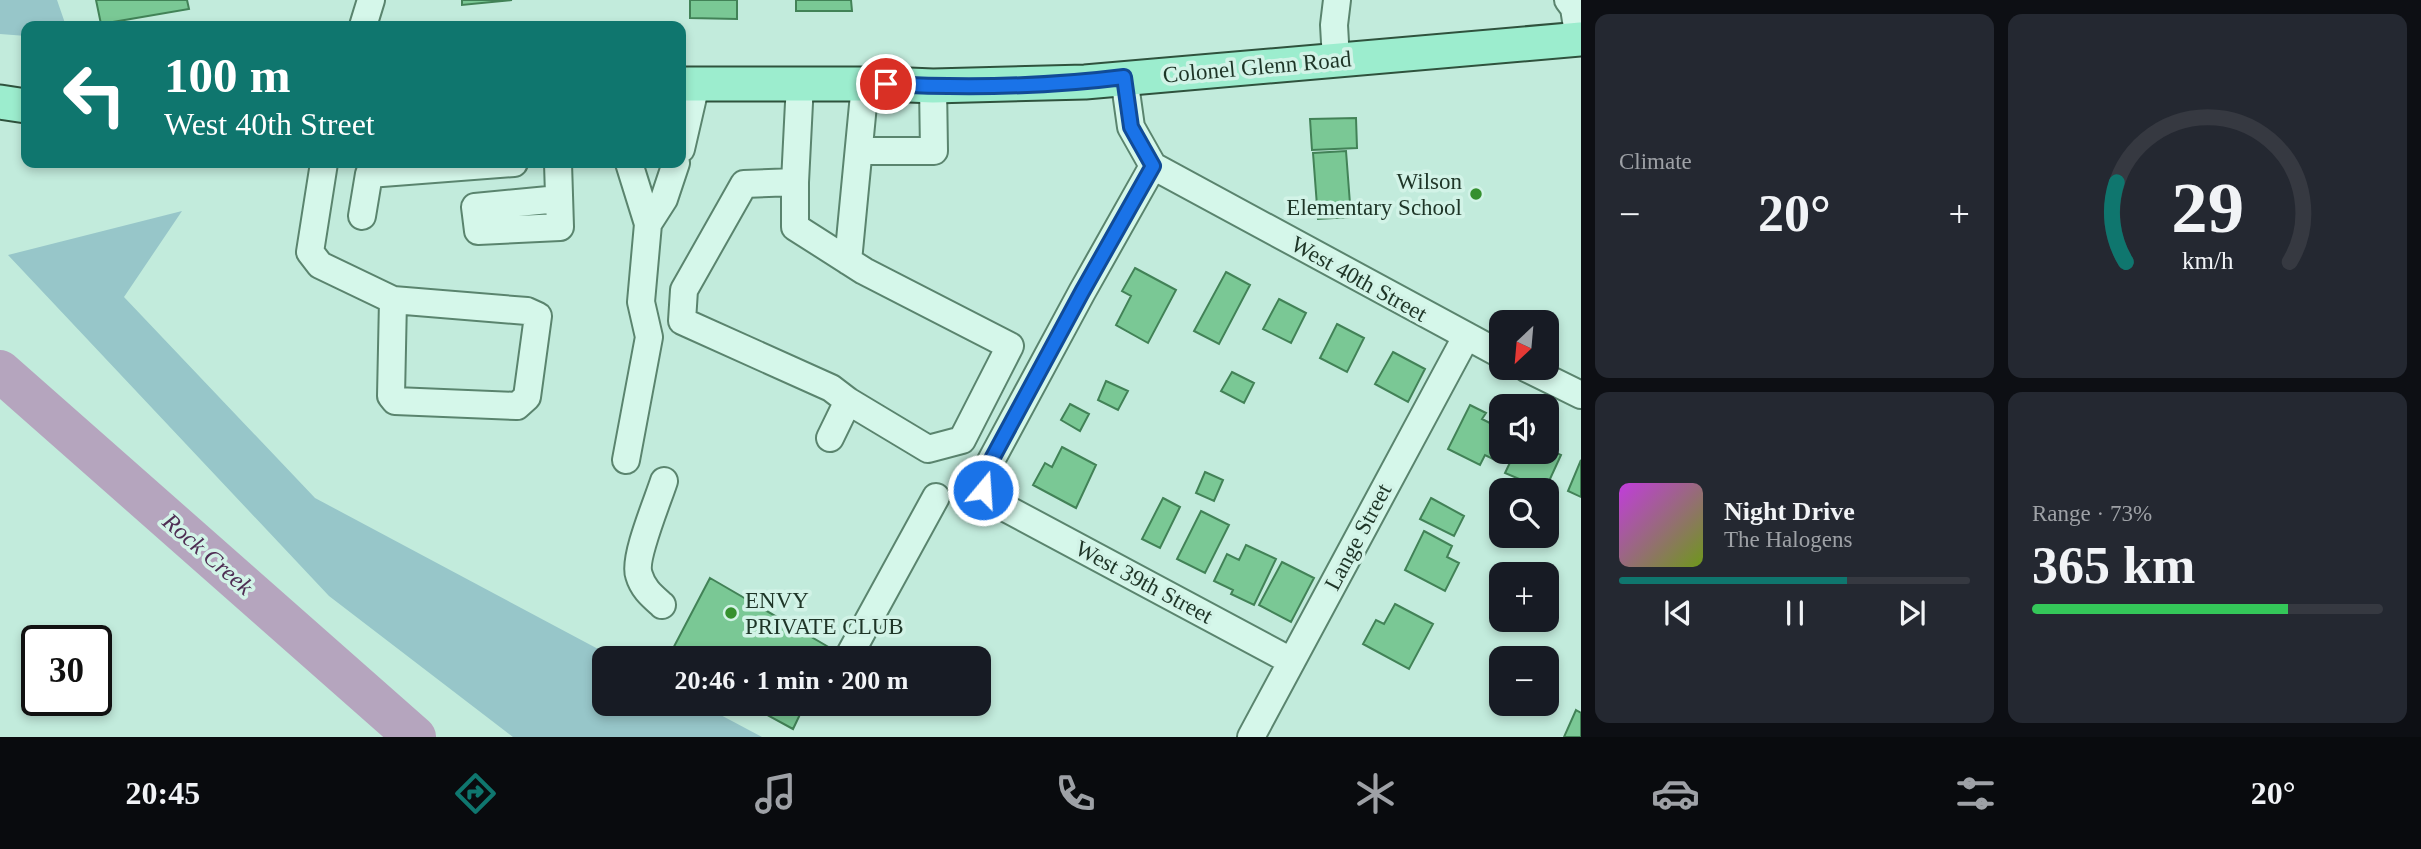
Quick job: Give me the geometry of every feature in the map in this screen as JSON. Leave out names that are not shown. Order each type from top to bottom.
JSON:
[{"type":"main road","name":"Colonel Glenn Road","points":[[688,84],[933,86],[1085,82],[1580,39]]},
{"type":"street","points":[[365,21],[371,0]]},
{"type":"street","points":[[1336,60],[1334,25],[1337,0]]},
{"type":"street","points":[[1568,0],[1574,8],[1580,39]]},
{"type":"street","points":[[1124,77],[1131,127],[1153,166]]},
{"type":"street","points":[[795,182],[744,184],[684,290],[682,321],[831,388],[928,449],[962,440],[1010,346],[848,261],[795,227],[800,83]]},
{"type":"street","points":[[686,103],[688,84]]},
{"type":"street","points":[[848,261],[865,84]]},
{"type":"street","points":[[859,151],[934,151],[933,86]]},
{"type":"street","name":"West 40th Street","points":[[1153,166],[1489,348]]},
{"type":"street","name":"West 39th Street","points":[[1153,166],[986,470],[983,490],[996,503],[1292,661]]},
{"type":"street","points":[[323,168],[310,252],[320,265],[393,300],[527,311],[538,316],[527,397],[517,406],[395,401],[391,396],[393,300]]},
{"type":"street","points":[[362,216],[368,169],[388,168]]},
{"type":"street","points":[[475,207],[478,231],[560,227],[558,168]]},
{"type":"street","points":[[626,460],[649,337],[641,302],[648,224],[631,168]]},
{"type":"street","points":[[648,224],[664,199],[674,168]]},
{"type":"street","name":"Lange Street","points":[[1251,737],[1466,337]]},
{"type":"street","points":[[1550,380],[1581,395]]},
{"type":"street","points":[[830,438],[848,401]]},
{"type":"street","points":[[662,605],[646,591],[637,572],[641,549],[663,481]]},
{"type":"street","points":[[854,646],[936,497]]},
{"type":"shaded area","points":[[0,0],[57,0],[64,21],[21,21],[21,36],[0,34]]},
{"type":"shaded area","points":[[182,211],[124,297],[315,498],[592,646],[592,716],[723,716],[762,737],[513,737],[329,596],[8,255]]},
{"type":"building","points":[[96,0],[187,0],[189,9],[119,21],[100,21]]},
{"type":"building","points":[[462,0],[512,0],[462,5]]},
{"type":"building","points":[[690,0],[737,0],[737,19],[690,18]]},
{"type":"building","points":[[796,0],[851,0],[852,11],[796,11]]},
{"type":"building","points":[[1356,118],[1357,148],[1312,150],[1310,119]]},
{"type":"building","points":[[1346,151],[1351,217],[1318,219],[1313,153]]},
{"type":"building","points":[[1135,268],[1176,290],[1148,343],[1116,325],[1131,296],[1122,291]]},
{"type":"building","points":[[1226,272],[1250,285],[1219,344],[1194,331]]},
{"type":"building","points":[[1279,299],[1306,313],[1291,343],[1263,329]]},
{"type":"building","points":[[1337,324],[1364,338],[1347,372],[1320,358]]},
{"type":"building","points":[[1393,352],[1425,369],[1408,402],[1375,384]]},
{"type":"building","points":[[1232,372],[1254,383],[1244,403],[1221,391]]},
{"type":"building","points":[[1106,381],[1128,391],[1118,410],[1098,400]]},
{"type":"building","points":[[1070,404],[1089,414],[1080,431],[1061,420]]},
{"type":"building","points":[[1470,405],[1486,413],[1482,419],[1489,422],[1489,457],[1485,455],[1480,465],[1448,449]]},
{"type":"building","points":[[1062,447],[1096,465],[1076,508],[1033,485],[1045,463],[1052,467]]},
{"type":"building","points":[[1581,460],[1581,497],[1568,491]]},
{"type":"building","points":[[1509,464],[1557,464],[1550,478],[1517,478],[1505,473]]},
{"type":"building","points":[[1205,472],[1223,480],[1214,501],[1196,493]]},
{"type":"building","points":[[1163,498],[1180,507],[1160,548],[1142,539]]},
{"type":"building","points":[[1431,498],[1464,516],[1454,536],[1420,519]]},
{"type":"building","points":[[1201,511],[1229,525],[1205,573],[1177,559]]},
{"type":"building","points":[[1424,531],[1452,546],[1447,557],[1459,563],[1445,591],[1405,570]]},
{"type":"building","points":[[1246,545],[1276,559],[1254,605],[1231,594],[1233,590],[1214,581],[1227,554],[1239,560]]},
{"type":"building","points":[[1282,562],[1314,578],[1291,622],[1259,605]]},
{"type":"building","name":"ENVY PRIVATE CLUB","points":[[710,578],[827,646],[674,646]]},
{"type":"building","points":[[1395,604],[1433,624],[1409,669],[1363,644],[1376,620],[1384,624]]},
{"type":"building","points":[[1576,710],[1581,713],[1581,737],[1564,737]]},
{"type":"building","points":[[769,716],[799,716],[793,729]]},
{"type":"waterway","name":"Rock Creek","points":[[0,371],[415,737]]},
{"type":"place","name":"Wilson Elementary School","points":[[1476,194]]},
{"type":"place","name":"ENVY PRIVATE CLUB","points":[[731,613]]},
{"type":"route","points":[[886,84],[933,86],[1085,82],[1124,77],[1131,127],[1153,166],[986,470],[983,490]]}]
